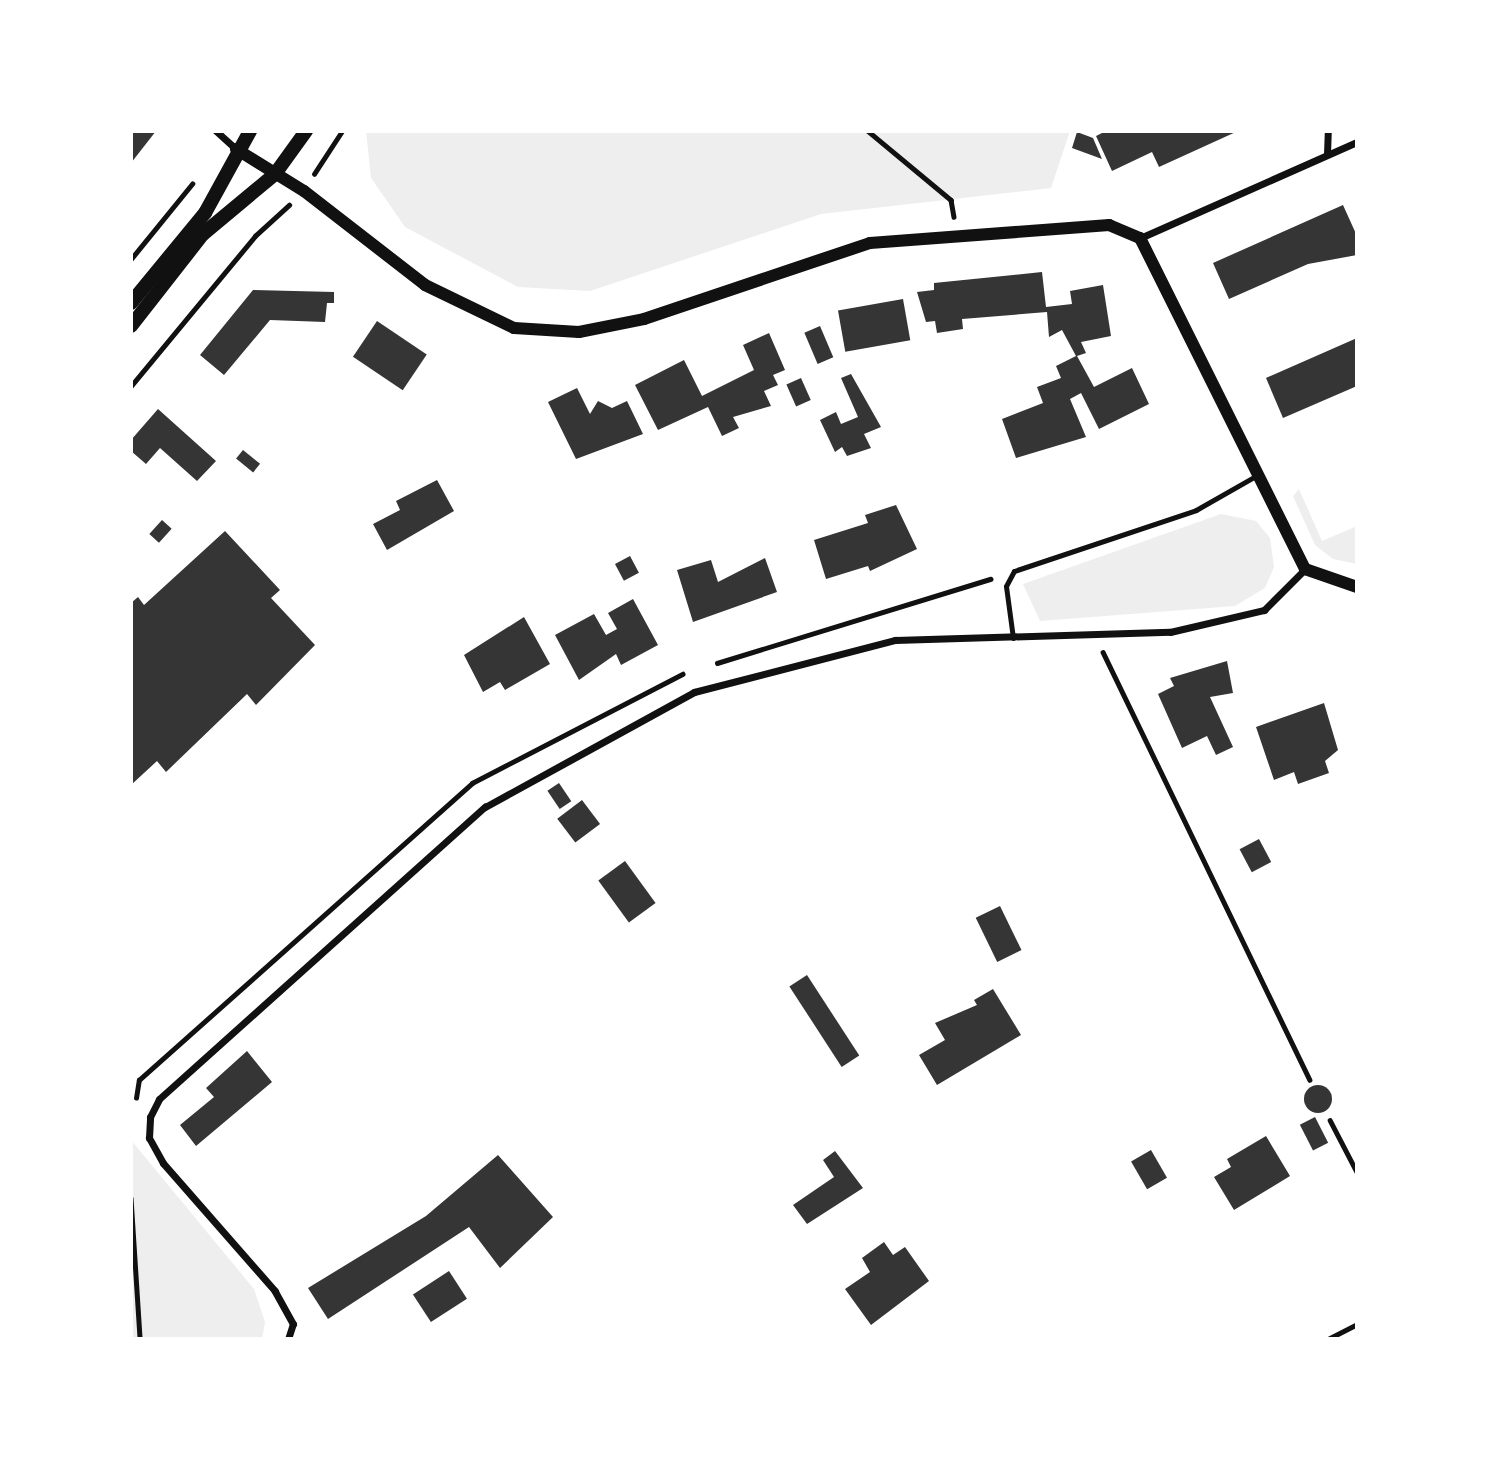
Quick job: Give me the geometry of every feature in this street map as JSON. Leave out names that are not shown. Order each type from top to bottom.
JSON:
[{"type":"main road","points":[[131,303],[205,213],[236,149],[250,131]]},
{"type":"main road","points":[[131,326],[203,234],[275,174],[306,131]]},
{"type":"street","points":[[216,131],[236,149],[304,191],[425,285],[514,328],[579,332],[643,319],[870,243],[1109,225],[1140,238],[1261,472],[1305,569],[1357,587]]},
{"type":"street","points":[[1327,155],[1328,131]]},
{"type":"street","points":[[1140,238],[1357,142]]},
{"type":"street","points":[[288,1339],[293,1324],[275,1291],[163,1163],[149,1138],[159,1099],[485,807],[694,692],[895,640],[1013,640],[1170,632],[1264,610],[1305,569]]},
{"type":"lane","points":[[1013,640],[1006,586],[1014,571],[1196,510],[1261,472]]},
{"type":"path","points":[[131,386],[255,236],[304,191],[342,131]]},
{"type":"path","points":[[868,131],[951,200],[957,235]]},
{"type":"path","points":[[131,259],[198,177]]},
{"type":"path","points":[[1096,636],[1310,1080]]},
{"type":"path","points":[[1329,1120],[1357,1172]]},
{"type":"path","points":[[131,1198],[140,1339]]},
{"type":"path","points":[[1328,1339],[1357,1324]]},
{"type":"shaded area","points":[[366,131],[1070,131],[1051,188],[821,214],[590,291],[518,287],[405,227],[371,178]]},
{"type":"shaded area","points":[[1299,489],[1322,541],[1357,526],[1357,564],[1333,559],[1315,545],[1293,496]]},
{"type":"shaded area","points":[[1221,514],[1256,521],[1270,538],[1274,567],[1265,588],[1235,606],[1040,621],[1023,584]]},
{"type":"shaded area","points":[[131,1140],[254,1289],[265,1322],[262,1339],[131,1339]]},
{"type":"building","points":[[131,131],[156,131],[131,163]]},
{"type":"building","points":[[1106,131],[1238,131],[1159,167],[1152,152],[1112,171],[1096,136]]},
{"type":"building","points":[[1077,132],[1093,138],[1102,159],[1072,148]]},
{"type":"building","points":[[1343,205],[1357,236],[1357,255],[1308,264],[1229,299],[1213,263]]},
{"type":"building","points":[[1042,272],[1046,307],[1072,304],[1070,291],[1103,285],[1111,336],[1081,342],[1086,353],[1077,356],[1094,387],[1132,368],[1149,404],[1099,429],[1081,393],[1070,399],[1086,437],[1016,458],[1002,419],[1043,403],[1037,387],[1061,378],[1056,366],[1076,356],[1062,330],[1049,337],[1047,312],[962,319],[963,329],[937,333],[935,321],[926,322],[917,292],[934,290],[934,283]]},
{"type":"building","points":[[253,290],[334,292],[334,303],[327,303],[325,322],[270,320],[224,375],[200,355]]},
{"type":"building","points":[[903,299],[910,340],[845,352],[838,310]]},
{"type":"building","points":[[377,321],[427,355],[403,390],[353,357]]},
{"type":"building","points":[[820,326],[833,357],[818,364],[804,333]]},
{"type":"building","points":[[769,333],[785,370],[773,375],[778,385],[764,391],[771,406],[733,417],[739,428],[722,436],[708,407],[658,430],[635,385],[684,360],[702,396],[754,370],[743,345]]},
{"type":"building","points":[[1357,338],[1357,386],[1283,418],[1266,378]]},
{"type":"building","points":[[851,374],[881,427],[864,434],[871,448],[847,456],[842,447],[835,452],[820,420],[836,412],[841,424],[858,417],[841,378]]},
{"type":"building","points":[[801,378],[811,400],[796,406],[786,385]]},
{"type":"building","points":[[577,388],[590,414],[598,401],[612,408],[627,401],[643,434],[576,459],[548,402]]},
{"type":"building","points":[[158,409],[216,461],[197,481],[160,448],[146,464],[131,451],[131,440]]},
{"type":"building","points":[[243,450],[260,464],[253,472],[236,459]]},
{"type":"building","points":[[437,480],[454,511],[387,550],[373,524],[400,510],[396,501]]},
{"type":"building","points":[[896,505],[917,549],[870,571],[868,566],[826,579],[814,540],[868,523],[865,515]]},
{"type":"building","points":[[162,520],[172,529],[159,543],[149,534]]},
{"type":"building","points":[[225,531],[280,590],[271,598],[315,645],[256,705],[247,694],[166,772],[157,761],[131,785],[131,603],[138,597],[144,605]]},
{"type":"building","points":[[630,556],[639,573],[624,581],[615,564]]},
{"type":"building","points":[[765,558],[777,592],[693,622],[677,570],[711,560],[718,582]]},
{"type":"building","points":[[633,599],[658,645],[621,665],[616,654],[579,680],[555,635],[594,614],[606,635],[617,629],[608,613]]},
{"type":"building","points":[[524,617],[550,664],[505,690],[500,682],[483,692],[464,655]]},
{"type":"building","points":[[1227,661],[1233,693],[1210,697],[1233,747],[1216,755],[1207,736],[1182,748],[1158,694],[1174,686],[1170,678]]},
{"type":"building","points":[[1324,703],[1338,750],[1325,761],[1329,773],[1298,784],[1294,772],[1274,780],[1256,727]]},
{"type":"building","points":[[559,783],[571,801],[560,809],[547,791]]},
{"type":"building","points":[[582,800],[600,824],[575,843],[557,819]]},
{"type":"building","points":[[1259,839],[1271,862],[1252,872],[1240,849]]},
{"type":"building","points":[[625,861],[656,903],[629,922],[598,880]]},
{"type":"building","points":[[1000,906],[1021,950],[997,962],[976,918]]},
{"type":"building","points":[[807,975],[859,1056],[842,1067],[789,986]]},
{"type":"building","points":[[993,989],[1021,1035],[937,1085],[919,1055],[945,1040],[935,1023],[977,1005],[974,1000]]},
{"type":"building","points":[[247,1051],[272,1082],[196,1146],[180,1125],[214,1097],[206,1088]]},
{"type":"building","points":[[1318,1085],[1328,1089],[1332,1099],[1328,1109],[1318,1113],[1308,1109],[1304,1099],[1308,1089]]},
{"type":"building","points":[[1315,1117],[1328,1143],[1313,1151],[1300,1125]]},
{"type":"building","points":[[1266,1136],[1290,1176],[1234,1210],[1214,1177],[1231,1167],[1227,1159]]},
{"type":"building","points":[[1151,1150],[1167,1178],[1147,1189],[1131,1162]]},
{"type":"building","points":[[835,1151],[863,1188],[807,1224],[793,1205],[834,1177],[823,1160]]},
{"type":"building","points":[[498,1155],[553,1217],[500,1268],[469,1227],[328,1319],[308,1288],[426,1216]]},
{"type":"building","points":[[884,1242],[893,1255],[905,1247],[929,1281],[871,1325],[845,1289],[870,1272],[862,1258]]},
{"type":"building","points":[[449,1271],[467,1299],[431,1322],[413,1294]]}]
